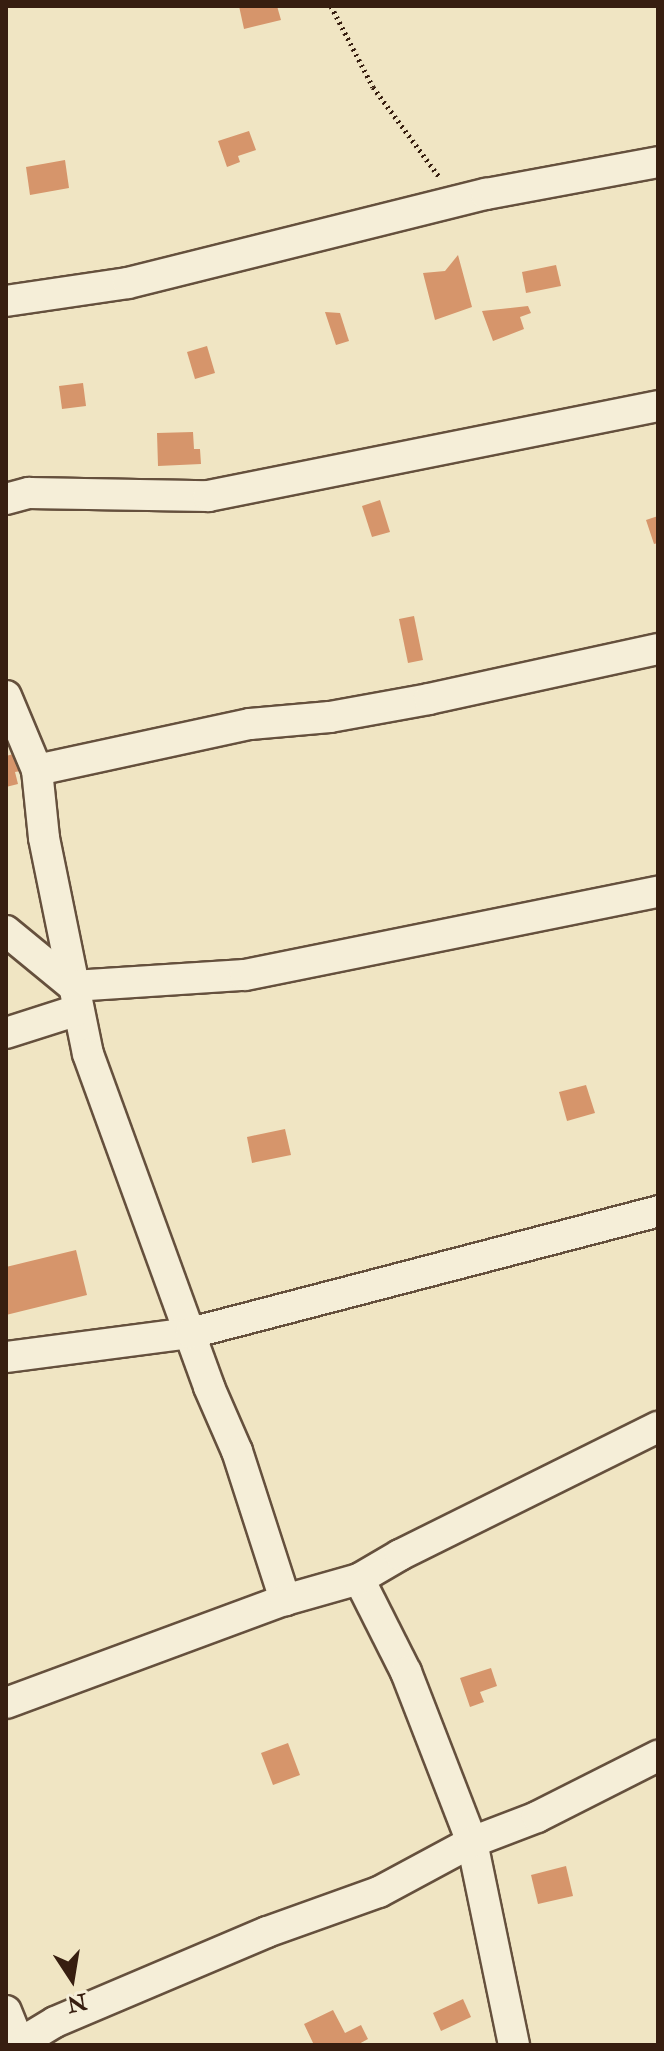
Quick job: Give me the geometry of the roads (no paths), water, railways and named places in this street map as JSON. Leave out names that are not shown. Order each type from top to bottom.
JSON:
[{"type":"street","points":[[6,301],[128,283],[458,201],[658,162]]},
{"type":"street","points":[[6,499],[29,493],[208,496],[658,406]]},
{"type":"street","points":[[37,770],[250,724],[330,717],[429,699],[658,649]]},
{"type":"street","points":[[6,696],[37,770],[44,838],[88,1054],[237,1451],[285,1600]]},
{"type":"street","points":[[6,1033],[75,998],[245,975],[658,892]]},
{"type":"street","points":[[6,931],[75,998]]},
{"type":"street","points":[[6,1357],[191,1333],[658,1211]]},
{"type":"street","points":[[6,1703],[285,1600],[359,1579],[400,1555],[658,1427]]},
{"type":"street","points":[[359,1579],[406,1672],[472,1842],[514,2045]]},
{"type":"street","points":[[6,2011],[19,2045],[66,2017],[267,1932],[379,1892],[472,1842],[537,1817],[658,1756]]}]
